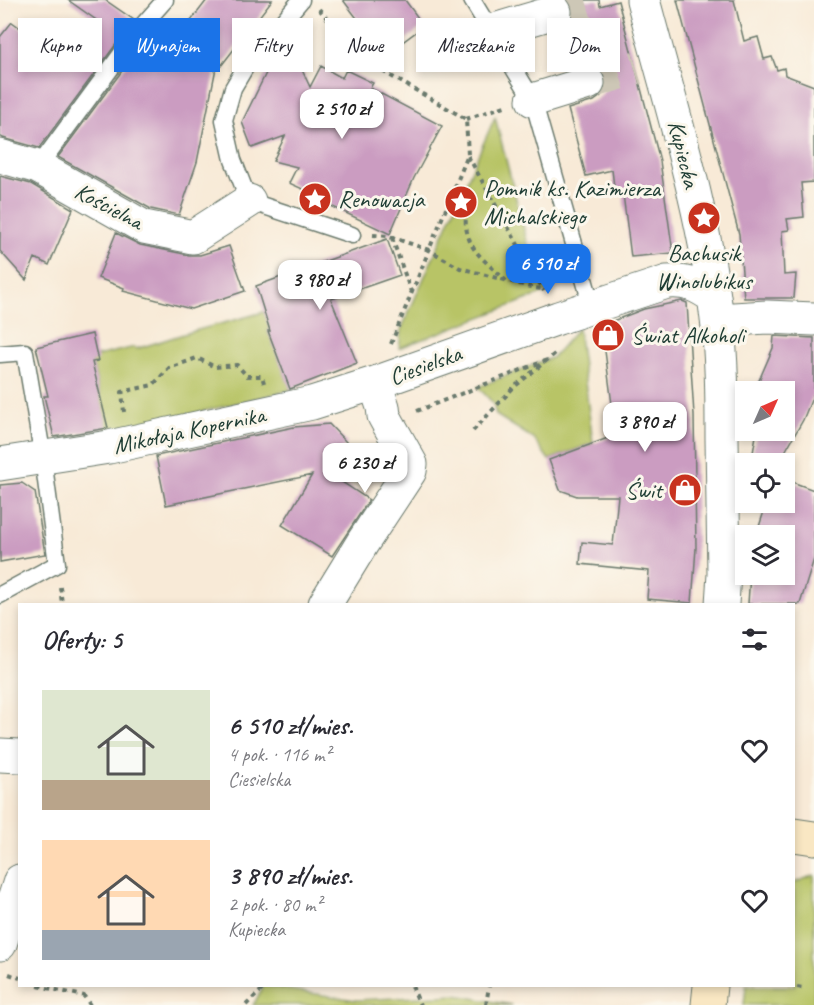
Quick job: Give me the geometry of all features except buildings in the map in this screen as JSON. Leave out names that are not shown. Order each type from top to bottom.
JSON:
[{"type":"street","name":"Kupiecka","points":[[643,0],[649,65],[700,217],[714,298],[721,362],[724,565],[722,603]]},
{"type":"street","points":[[535,18],[555,12]]},
{"type":"street","points":[[533,100],[588,83]]},
{"type":"street","name":"Kościelna","points":[[0,156],[38,167],[144,227],[193,237],[249,201]]},
{"type":"street","name":"Ciesielska","points":[[326,603],[410,471],[411,464],[384,416],[379,395],[558,318],[667,282],[679,280],[694,284],[714,298]]},
{"type":"street","points":[[714,298],[767,317],[814,319]]},
{"type":"street","name":"Mikołaja Kopernika","points":[[0,464],[109,447],[312,403],[379,395]]},
{"type":"street","points":[[0,755],[18,756]]},
{"type":"street","points":[[795,835],[814,838]]},
{"type":"street","points":[[0,944],[18,887]]},
{"type":"street","points":[[708,1005],[710,987]]},
{"type":"lane","points":[[38,167],[142,26],[165,0]]},
{"type":"lane","points":[[302,0],[249,61],[233,88],[224,120],[234,160],[249,201],[352,235]]},
{"type":"lane","points":[[472,0],[483,18]]},
{"type":"lane","points":[[516,72],[533,100],[592,307]]},
{"type":"lane","points":[[0,354],[26,352],[57,564],[0,595]]},
{"type":"path","points":[[318,9],[363,60],[466,119],[533,100]]},
{"type":"path","points":[[466,119],[468,155],[412,292],[379,395],[410,413],[553,357]]},
{"type":"path","points":[[468,155],[558,318]]},
{"type":"path","points":[[456,185],[464,196],[467,212],[466,229],[471,245],[507,282]]},
{"type":"path","points":[[447,206],[467,212]]},
{"type":"path","points":[[352,235],[392,238],[429,250],[460,268],[507,282],[543,289]]},
{"type":"path","points":[[392,238],[412,292]]},
{"type":"path","points":[[473,431],[514,387],[559,350]]},
{"type":"path","points":[[124,414],[122,392],[153,385],[169,368],[197,358],[215,367],[237,365],[247,376],[262,376],[267,391]]},
{"type":"path","points":[[43,987],[84,996],[90,1005]]},
{"type":"path","points":[[246,1005],[265,987]]},
{"type":"path","points":[[412,987],[418,1004]]},
{"type":"path","points":[[486,1005],[489,987]]},
{"type":"path","points":[[796,987],[803,988]]},
{"type":"green space","points":[[495,117],[528,245],[552,290],[399,348],[401,330]]},
{"type":"green space","points":[[264,312],[270,327],[268,331],[291,390],[109,434],[92,362],[97,356],[135,347],[136,349]]},
{"type":"green space","points":[[578,328],[593,443],[549,460],[534,439],[496,415],[493,403],[478,387],[553,357]]},
{"type":"green space","points":[[814,875],[814,1005],[744,1005],[746,987],[795,987],[795,883]]},
{"type":"green space","points":[[263,987],[271,987],[356,1000],[456,995],[512,1005],[253,1005]]},
{"type":"tunnel","points":[[555,12],[594,0]]},
{"type":"tunnel","points":[[588,83],[637,68]]},
{"type":"place","name":"Renowacja","points":[[315,199]]},
{"type":"place","name":"Pomnik ks. Kazimierza Michalskiego","points":[[461,202]]},
{"type":"place","name":"Bachusik Winolubikus","points":[[704,218]]},
{"type":"place","name":"Świat Alkoholi","points":[[608,335]]},
{"type":"place","name":"Świt","points":[[685,490]]}]
